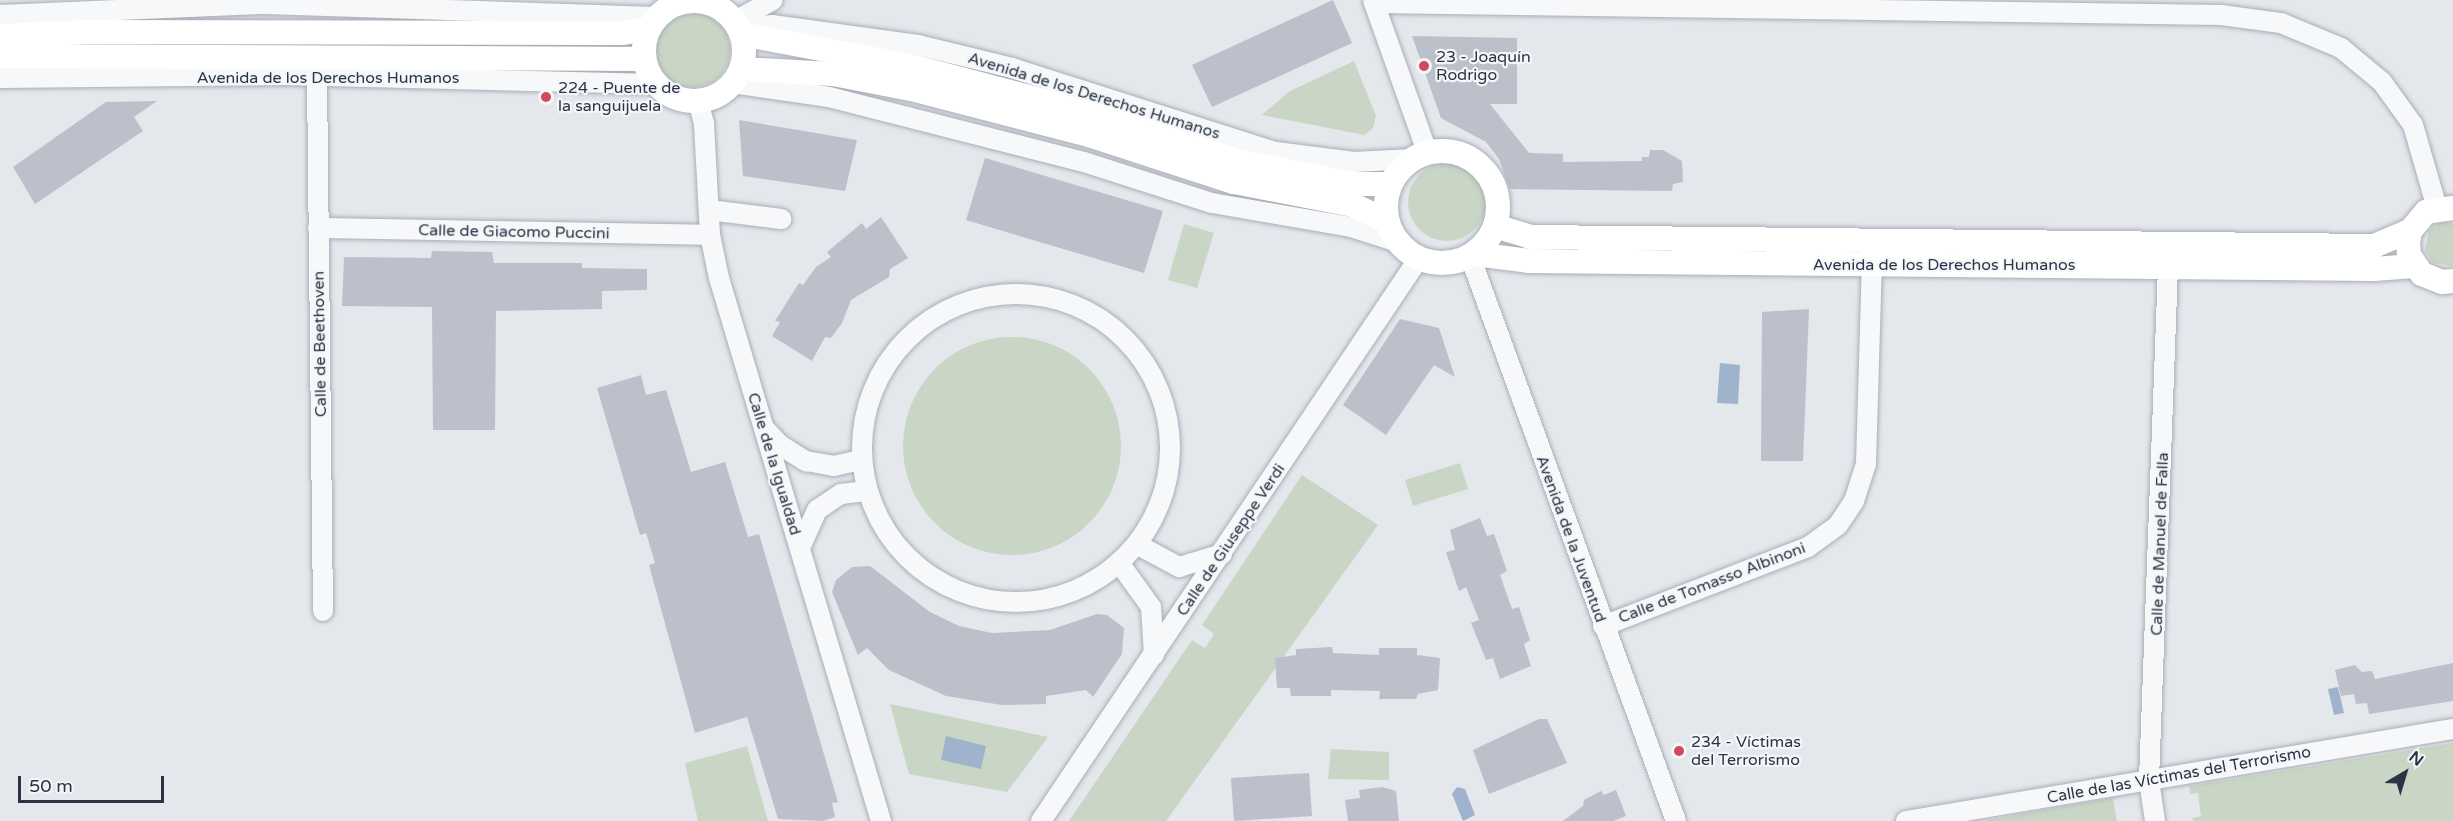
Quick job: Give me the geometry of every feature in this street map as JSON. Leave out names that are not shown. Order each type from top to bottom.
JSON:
[{"type":"main road","points":[[0,36],[85,32],[621,33],[664,12],[707,2],[738,28],[737,76],[723,92],[698,101],[675,97],[656,84],[644,59],[664,12]]},
{"type":"main road","name":"Avenida de los Derechos Humanos","points":[[738,28],[916,67],[1095,114],[1238,161],[1354,184],[1390,184]]},
{"type":"main road","name":"Avenida de los Derechos Humanos","points":[[0,56],[644,59]]},
{"type":"main road","points":[[737,76],[833,74],[911,89],[1089,135],[1234,182],[1353,205],[1393,231],[1419,258],[1445,263],[1473,255],[1496,226],[1497,196],[1484,169],[1458,153],[1420,156],[1390,184],[1393,231]]},
{"type":"main road","points":[[2445,208],[2421,216],[2410,231],[2408,243],[2414,266],[2431,279],[2453,281]]},
{"type":"main road","name":"Avenida de los Derechos Humanos","points":[[1496,226],[1542,238],[2374,246],[2410,231]]},
{"type":"main road","name":"Avenida de los Derechos Humanos","points":[[1473,255],[1528,261],[1872,266],[2374,269],[2414,266]]},
{"type":"street","points":[[738,28],[773,0]]},
{"type":"street","points":[[0,15],[266,2],[664,12]]},
{"type":"street","points":[[1420,156],[1374,2],[2221,15],[2281,23],[2340,48],[2382,82],[2413,125],[2445,208]]},
{"type":"street","name":"Avenida de los Derechos Humanos","points":[[738,28],[772,24],[918,45],[1023,71],[1276,152],[1354,162],[1420,156]]},
{"type":"street","name":"Avenida de los Derechos Humanos","points":[[0,78],[316,76],[656,84]]},
{"type":"street","name":"Calle de Beethoven","points":[[316,76],[323,611]]},
{"type":"street","name":"Calle de la Igualdad","points":[[698,101],[704,124],[710,235],[718,278],[881,821]]},
{"type":"street","points":[[709,210],[781,219]]},
{"type":"street","name":"Calle de Giacomo Puccini","points":[[318,228],[710,235]]},
{"type":"street","name":"Avenida de la Juventud","points":[[1473,255],[1603,626],[1676,821]]},
{"type":"street","name":"Calle de Giuseppe Verdi","points":[[1041,821],[1419,258]]},
{"type":"street","name":"Calle de Tomasso Albinoni","points":[[1603,626],[1809,548],[1838,525],[1854,501],[1866,463],[1872,266]]},
{"type":"street","name":"Calle de Manuel de Falla","points":[[2155,821],[2149,780],[2168,266]]},
{"type":"street","points":[[1001,293],[1041,295],[1080,307],[1114,328],[1142,357],[1161,393],[1170,432],[1170,472],[1158,511],[1138,545],[1120,564],[1076,592],[1025,603],[973,597],[926,575],[889,538],[867,491],[861,460],[863,420],[875,381],[896,348],[926,321],[962,302],[1001,293]]},
{"type":"street","points":[[763,428],[780,445],[806,461],[834,466],[861,460]]},
{"type":"street","points":[[800,548],[817,510],[841,494],[867,491]]},
{"type":"street","points":[[1138,545],[1179,567],[1222,554]]},
{"type":"street","points":[[1120,564],[1151,607],[1154,655]]},
{"type":"street","name":"Calle de las Víctimas del Terrorismo","points":[[1906,821],[2453,729]]},
{"type":"green space","points":[[686,13],[700,13],[714,19],[724,29],[730,43],[728,64],[714,81],[700,87],[686,87],[672,81],[662,71],[656,57],[656,43],[662,29],[672,19]]},
{"type":"green space","points":[[1354,61],[1376,116],[1373,128],[1364,135],[1262,115],[1290,91]]},
{"type":"green space","points":[[1439,163],[1455,163],[1469,169],[1480,180],[1486,194],[1486,210],[1480,224],[1469,235],[1455,241],[1439,241],[1425,235],[1414,224],[1408,210],[1408,194],[1414,180],[1425,169]]},
{"type":"green space","points":[[2441,222],[2453,223],[2453,266],[2433,263],[2425,251],[2429,230]]},
{"type":"green space","points":[[1184,224],[1214,233],[1197,288],[1168,280]]},
{"type":"green space","points":[[1001,337],[1023,337],[1054,345],[1073,355],[1089,369],[1103,385],[1113,404],[1121,435],[1117,478],[1113,488],[1103,507],[1089,523],[1073,537],[1044,551],[1023,555],[1001,555],[980,551],[951,537],[921,507],[907,478],[903,457],[903,435],[907,414],[921,385],[951,355],[980,341]]},
{"type":"green space","points":[[1460,463],[1468,489],[1413,506],[1405,480]]},
{"type":"green space","points":[[1302,475],[1378,525],[1166,821],[1069,821],[1192,640],[1205,648],[1214,634],[1202,625]]},
{"type":"green space","points":[[890,704],[1048,737],[1007,792],[909,774]]},
{"type":"green space","points":[[2453,743],[2453,821],[2193,821],[2192,818],[2201,816],[2198,793],[2190,794],[2189,786]]},
{"type":"green space","points":[[747,746],[768,821],[698,821],[685,763]]},
{"type":"green space","points":[[1331,749],[1389,752],[1389,780],[1328,779]]},
{"type":"green space","points":[[2113,798],[2117,821],[1983,821]]},
{"type":"water","points":[[1720,363],[1740,365],[1738,404],[1717,403]]},
{"type":"water","points":[[2338,687],[2344,713],[2334,715],[2328,689]]},
{"type":"water","points":[[946,736],[986,746],[981,769],[941,760]]},
{"type":"water","points":[[1457,787],[1465,789],[1475,815],[1463,821],[1452,794]]},
{"type":"building","points":[[1333,0],[1352,43],[1212,107],[1192,65]]},
{"type":"building","points":[[1412,36],[1517,38],[1517,104],[1490,104],[1529,153],[1563,154],[1563,162],[1642,161],[1642,157],[1649,157],[1650,150],[1663,150],[1682,161],[1683,182],[1673,184],[1672,191],[1510,189],[1499,159],[1486,142],[1441,118]]},
{"type":"building","points":[[157,101],[134,117],[143,131],[35,204],[13,167],[106,102]]},
{"type":"building","points":[[739,120],[857,140],[845,191],[743,176]]},
{"type":"building","points":[[985,158],[1163,211],[1144,273],[966,220]]},
{"type":"building","points":[[881,217],[908,258],[890,269],[889,277],[851,300],[842,323],[831,338],[825,337],[812,361],[772,336],[780,322],[775,321],[799,283],[803,285],[816,267],[831,257],[827,252],[862,223],[866,229]]},
{"type":"building","points":[[432,251],[492,252],[494,263],[582,263],[582,268],[647,269],[647,290],[602,291],[602,309],[496,311],[495,430],[433,430],[432,307],[342,306],[344,257],[431,258]]},
{"type":"building","points":[[1809,309],[1803,461],[1761,461],[1762,312]]},
{"type":"building","points":[[1400,319],[1439,328],[1455,377],[1434,365],[1386,435],[1343,405]]},
{"type":"building","points":[[641,375],[646,395],[666,390],[691,472],[725,462],[748,537],[759,534],[838,802],[832,803],[835,817],[823,821],[778,819],[747,717],[695,733],[649,565],[655,563],[646,533],[640,535],[597,388]]},
{"type":"building","points":[[1480,518],[1487,536],[1494,534],[1507,571],[1500,575],[1512,609],[1519,607],[1530,640],[1524,644],[1531,666],[1500,679],[1493,658],[1486,660],[1471,623],[1479,620],[1466,587],[1459,591],[1446,552],[1455,550],[1450,530]]},
{"type":"building","points":[[870,566],[930,612],[959,626],[992,633],[1050,630],[1097,614],[1107,615],[1124,628],[1122,654],[1093,697],[1086,690],[1046,696],[1046,704],[1002,705],[946,696],[889,670],[867,648],[858,655],[832,592],[836,580],[852,567]]},
{"type":"building","points":[[1332,647],[1333,653],[1379,655],[1379,648],[1417,648],[1417,655],[1440,658],[1438,690],[1418,694],[1416,699],[1379,699],[1380,691],[1331,690],[1331,696],[1291,696],[1290,688],[1277,688],[1275,658],[1296,655],[1296,649]]},
{"type":"building","points":[[2453,663],[2453,701],[2369,714],[2367,703],[2356,704],[2354,694],[2341,696],[2335,670],[2355,665],[2362,672],[2372,671],[2375,679]]},
{"type":"building","points":[[1539,719],[1547,719],[1567,763],[1489,794],[1473,750]]},
{"type":"building","points":[[1309,773],[1312,816],[1234,821],[1231,778]]},
{"type":"building","points":[[1382,787],[1396,791],[1399,821],[1348,821],[1345,800],[1360,798],[1359,790]]},
{"type":"building","points":[[1616,790],[1626,816],[1613,821],[1563,821],[1583,806],[1584,800],[1601,791],[1604,795]]},
{"type":"place","name":"23 - Joaquín Rodrigo","points":[[1424,66]]},
{"type":"place","name":"224 - Puente de la sanguijuela","points":[[546,97]]},
{"type":"place","name":"234 - Víctimas del Terrorismo","points":[[1679,751]]}]
